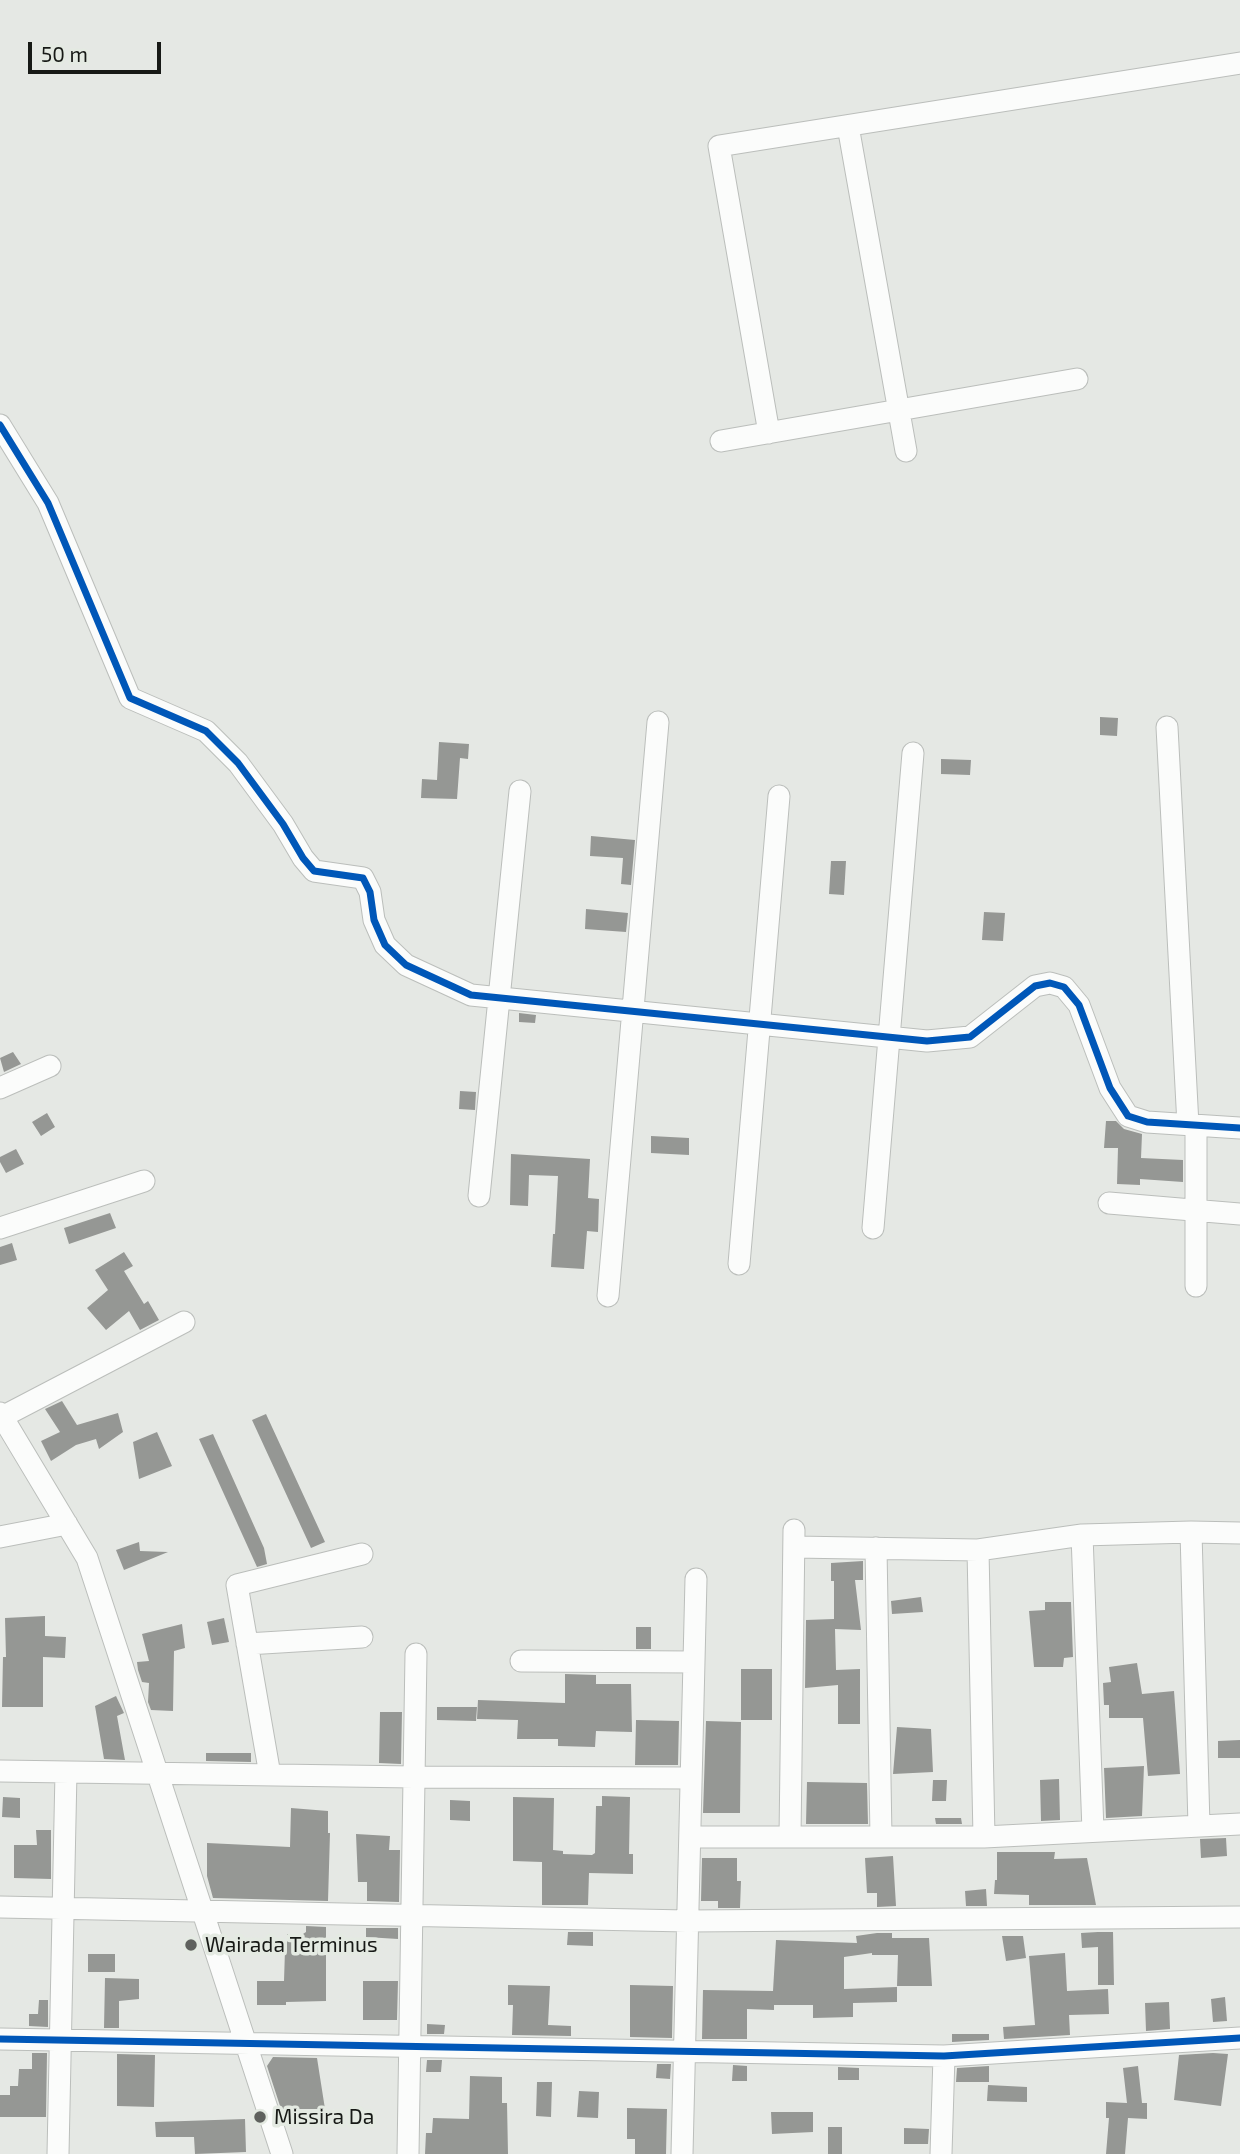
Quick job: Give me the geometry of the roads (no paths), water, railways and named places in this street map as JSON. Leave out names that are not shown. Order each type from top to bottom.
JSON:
[{"type":"street","points":[[769,433],[719,146],[1240,63]]},
{"type":"street","points":[[848,126],[906,451]]},
{"type":"street","points":[[721,441],[1077,379]]},
{"type":"street","points":[[0,425],[48,503],[130,698],[206,732],[238,763],[284,824],[303,858],[314,870],[363,878],[370,892],[374,920],[385,945],[406,965],[471,995],[927,1041],[970,1037],[1035,986],[1050,983],[1064,988],[1079,1005],[1110,1088],[1128,1116],[1147,1122],[1240,1128]]},
{"type":"street","points":[[608,1296],[658,722]]},
{"type":"street","points":[[1167,727],[1192,1125],[1196,1286]]},
{"type":"street","points":[[873,1228],[913,753]]},
{"type":"street","points":[[479,1196],[520,792]]},
{"type":"street","points":[[739,1264],[779,796]]},
{"type":"street","points":[[0,1088],[50,1066]]},
{"type":"street","points":[[0,1228],[144,1181]]},
{"type":"street","points":[[1108,1203],[1240,1214]]},
{"type":"street","points":[[184,1322],[1,1415],[10,1450],[67,1524],[87,1558],[282,2154]]},
{"type":"street","points":[[0,1537],[67,1524]]},
{"type":"street","points":[[1191,1532],[1199,1826]]},
{"type":"street","points":[[790,1837],[794,1538],[876,1548],[978,1550],[1082,1535],[1240,1532]]},
{"type":"street","points":[[1082,1535],[1093,1831]]},
{"type":"street","points":[[876,1548],[881,1837]]},
{"type":"street","points":[[978,1550],[984,1837]]},
{"type":"street","points":[[270,1775],[237,1585],[362,1554]]},
{"type":"street","points":[[682,2154],[696,1579]]},
{"type":"street","points":[[247,1644],[362,1637]]},
{"type":"street","points":[[408,2154],[416,1654]]},
{"type":"street","points":[[521,1661],[694,1661]]},
{"type":"street","points":[[0,1771],[691,1778]]},
{"type":"street","points":[[58,2154],[66,1772]]},
{"type":"street","points":[[690,1837],[984,1837],[1240,1824]]},
{"type":"street","points":[[0,1907],[687,1921],[1240,1917]]},
{"type":"street","points":[[0,2039],[944,2056],[1240,2038]]},
{"type":"street","points":[[941,2154],[944,2056]]},
{"type":"place","name":"Wairada Terminus","points":[[191,1945]]},
{"type":"place","name":"Missira Da","points":[[260,2117]]}]
